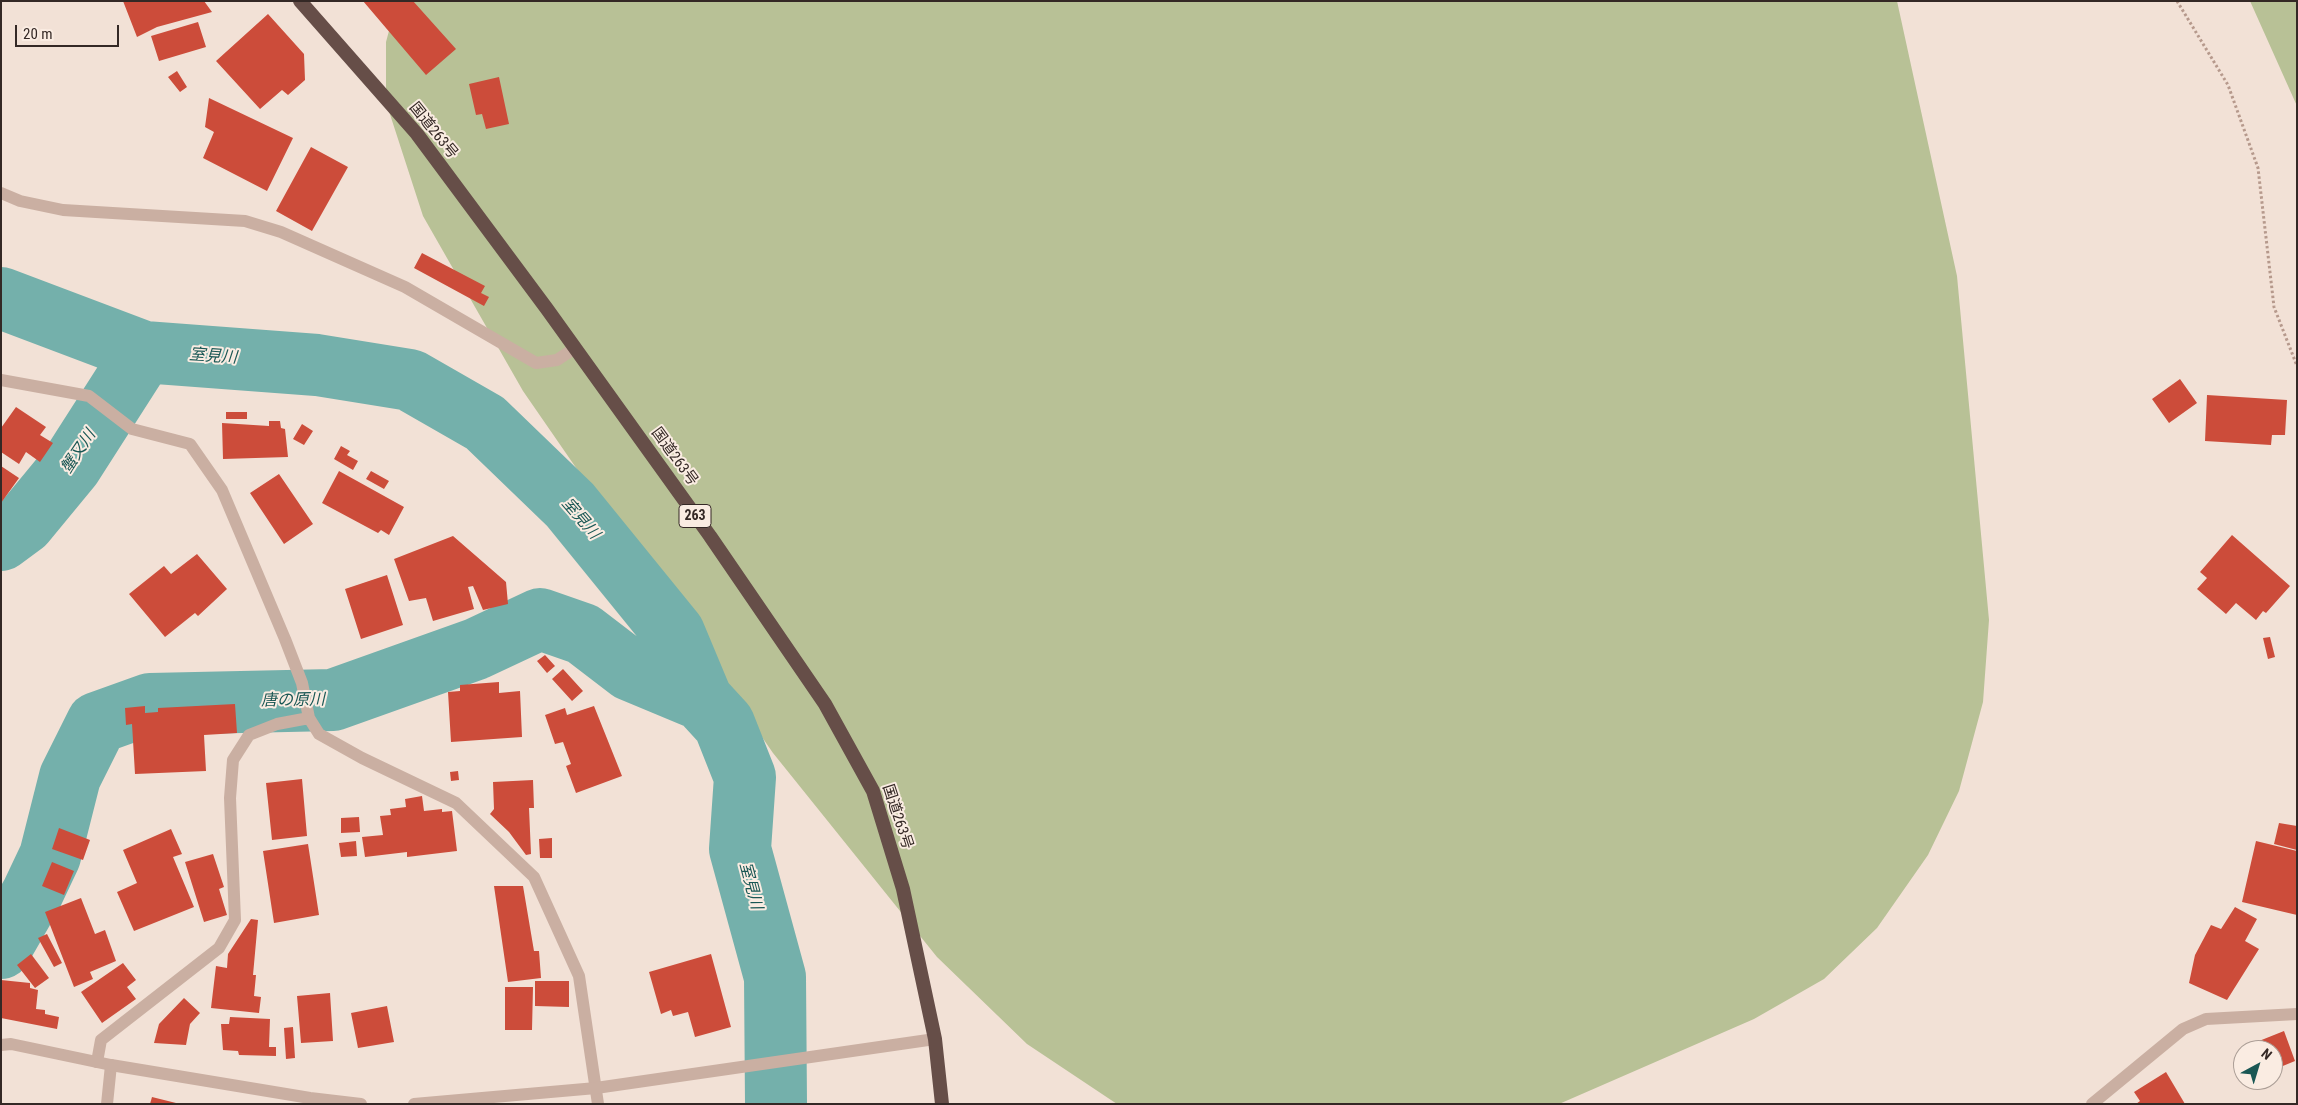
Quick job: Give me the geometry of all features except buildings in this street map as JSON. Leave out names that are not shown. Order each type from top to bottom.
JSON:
[{"type":"highway","name":"国道263号","points":[[300,1],[417,134],[575,348],[710,536],[825,704],[873,791],[903,890],[936,1039],[942,1104]]},
{"type":"street","points":[[1,193],[20,201],[63,210],[245,221],[281,232],[405,287],[536,363],[557,360],[575,348]]},
{"type":"street","points":[[1,380],[89,396],[132,429],[190,444],[222,490],[302,684],[308,714],[319,734],[362,758],[456,803],[534,877],[579,976],[598,1104]]},
{"type":"street","points":[[97,1062],[101,1040],[219,948],[235,920],[230,798],[233,760],[249,735],[308,714]]},
{"type":"street","points":[[2092,1104],[2183,1029],[2206,1019],[2297,1014]]},
{"type":"street","points":[[414,1104],[596,1088],[936,1039]]},
{"type":"street","points":[[1,1045],[11,1044],[111,1065],[310,1098],[360,1104]]},
{"type":"street","points":[[107,1104],[111,1065]]},
{"type":"path","points":[[2177,1],[2228,85],[2258,168],[2274,306],[2297,366]]},
{"type":"green space","points":[[397,1],[1897,1],[1957,276],[1989,620],[1983,702],[1959,791],[1928,855],[1877,928],[1824,979],[1754,1019],[1559,1104],[1117,1104],[1027,1044],[937,957],[773,753],[523,391],[423,216],[386,102],[386,42]]},
{"type":"green space","points":[[2250,1],[2297,1],[2297,106]]},
{"type":"waterway","name":"室見川","points":[[1,298],[144,352],[317,365],[410,380],[485,423],[570,505],[674,633],[702,700],[724,724],[745,777],[740,849],[775,977],[776,1104]]},
{"type":"waterway","name":"蟹又川","points":[[1,540],[24,523],[71,466],[144,352]]},
{"type":"waterway","name":"唐の原川","points":[[1,948],[32,894],[50,856],[70,777],[97,723],[150,704],[333,700],[476,649],[540,619],[583,634],[630,670],[702,700]]}]
